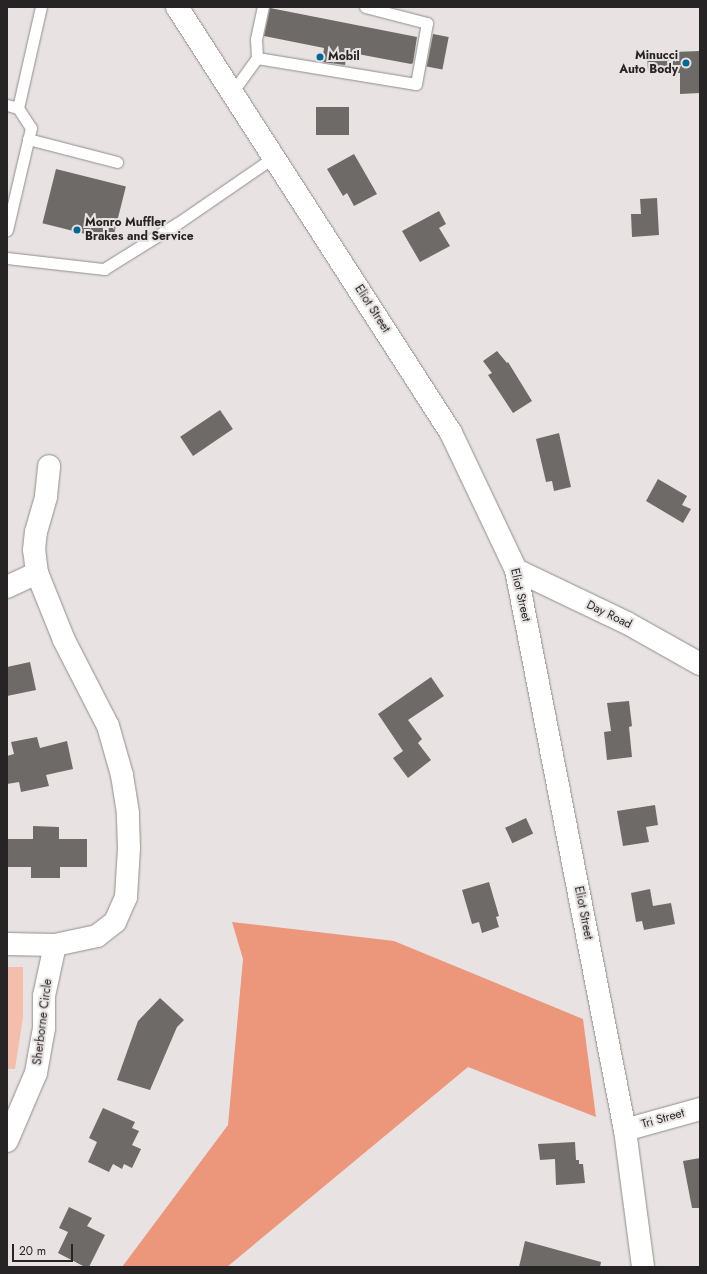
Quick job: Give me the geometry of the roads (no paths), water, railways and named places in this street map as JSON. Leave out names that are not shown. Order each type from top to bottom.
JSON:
[{"type":"street","name":"Eliot Street","points":[[176,7],[451,433],[516,570],[625,1130],[643,1267]]},
{"type":"street","points":[[7,944],[55,945],[97,936],[115,922],[126,897],[129,848],[128,813],[122,776],[108,726],[64,640],[37,572],[34,550],[36,532],[46,496],[50,466]]},
{"type":"street","name":"Day Road","points":[[516,570],[627,624],[700,664]]},
{"type":"street","points":[[7,587],[37,572]]},
{"type":"street","name":"Sherborne Circle","points":[[7,1141],[36,1073],[44,1028],[44,996],[55,945]]},
{"type":"street","name":"Tri Street","points":[[625,1130],[700,1109]]},
{"type":"lane","points":[[7,230],[31,128],[18,108],[41,7]]},
{"type":"lane","points":[[231,94],[257,58],[256,39],[263,7]]},
{"type":"lane","points":[[257,58],[416,84],[426,23],[365,7]]},
{"type":"lane","points":[[7,106],[18,108]]},
{"type":"lane","points":[[28,139],[117,162]]},
{"type":"lane","points":[[7,258],[104,269],[178,223],[274,157]]},
{"type":"place","name":"Mobil","points":[[320,57]]},
{"type":"place","name":"Minucci Auto Body","points":[[686,63]]},
{"type":"place","name":"Monro Muffler Brakes and Service","points":[[77,230]]}]
